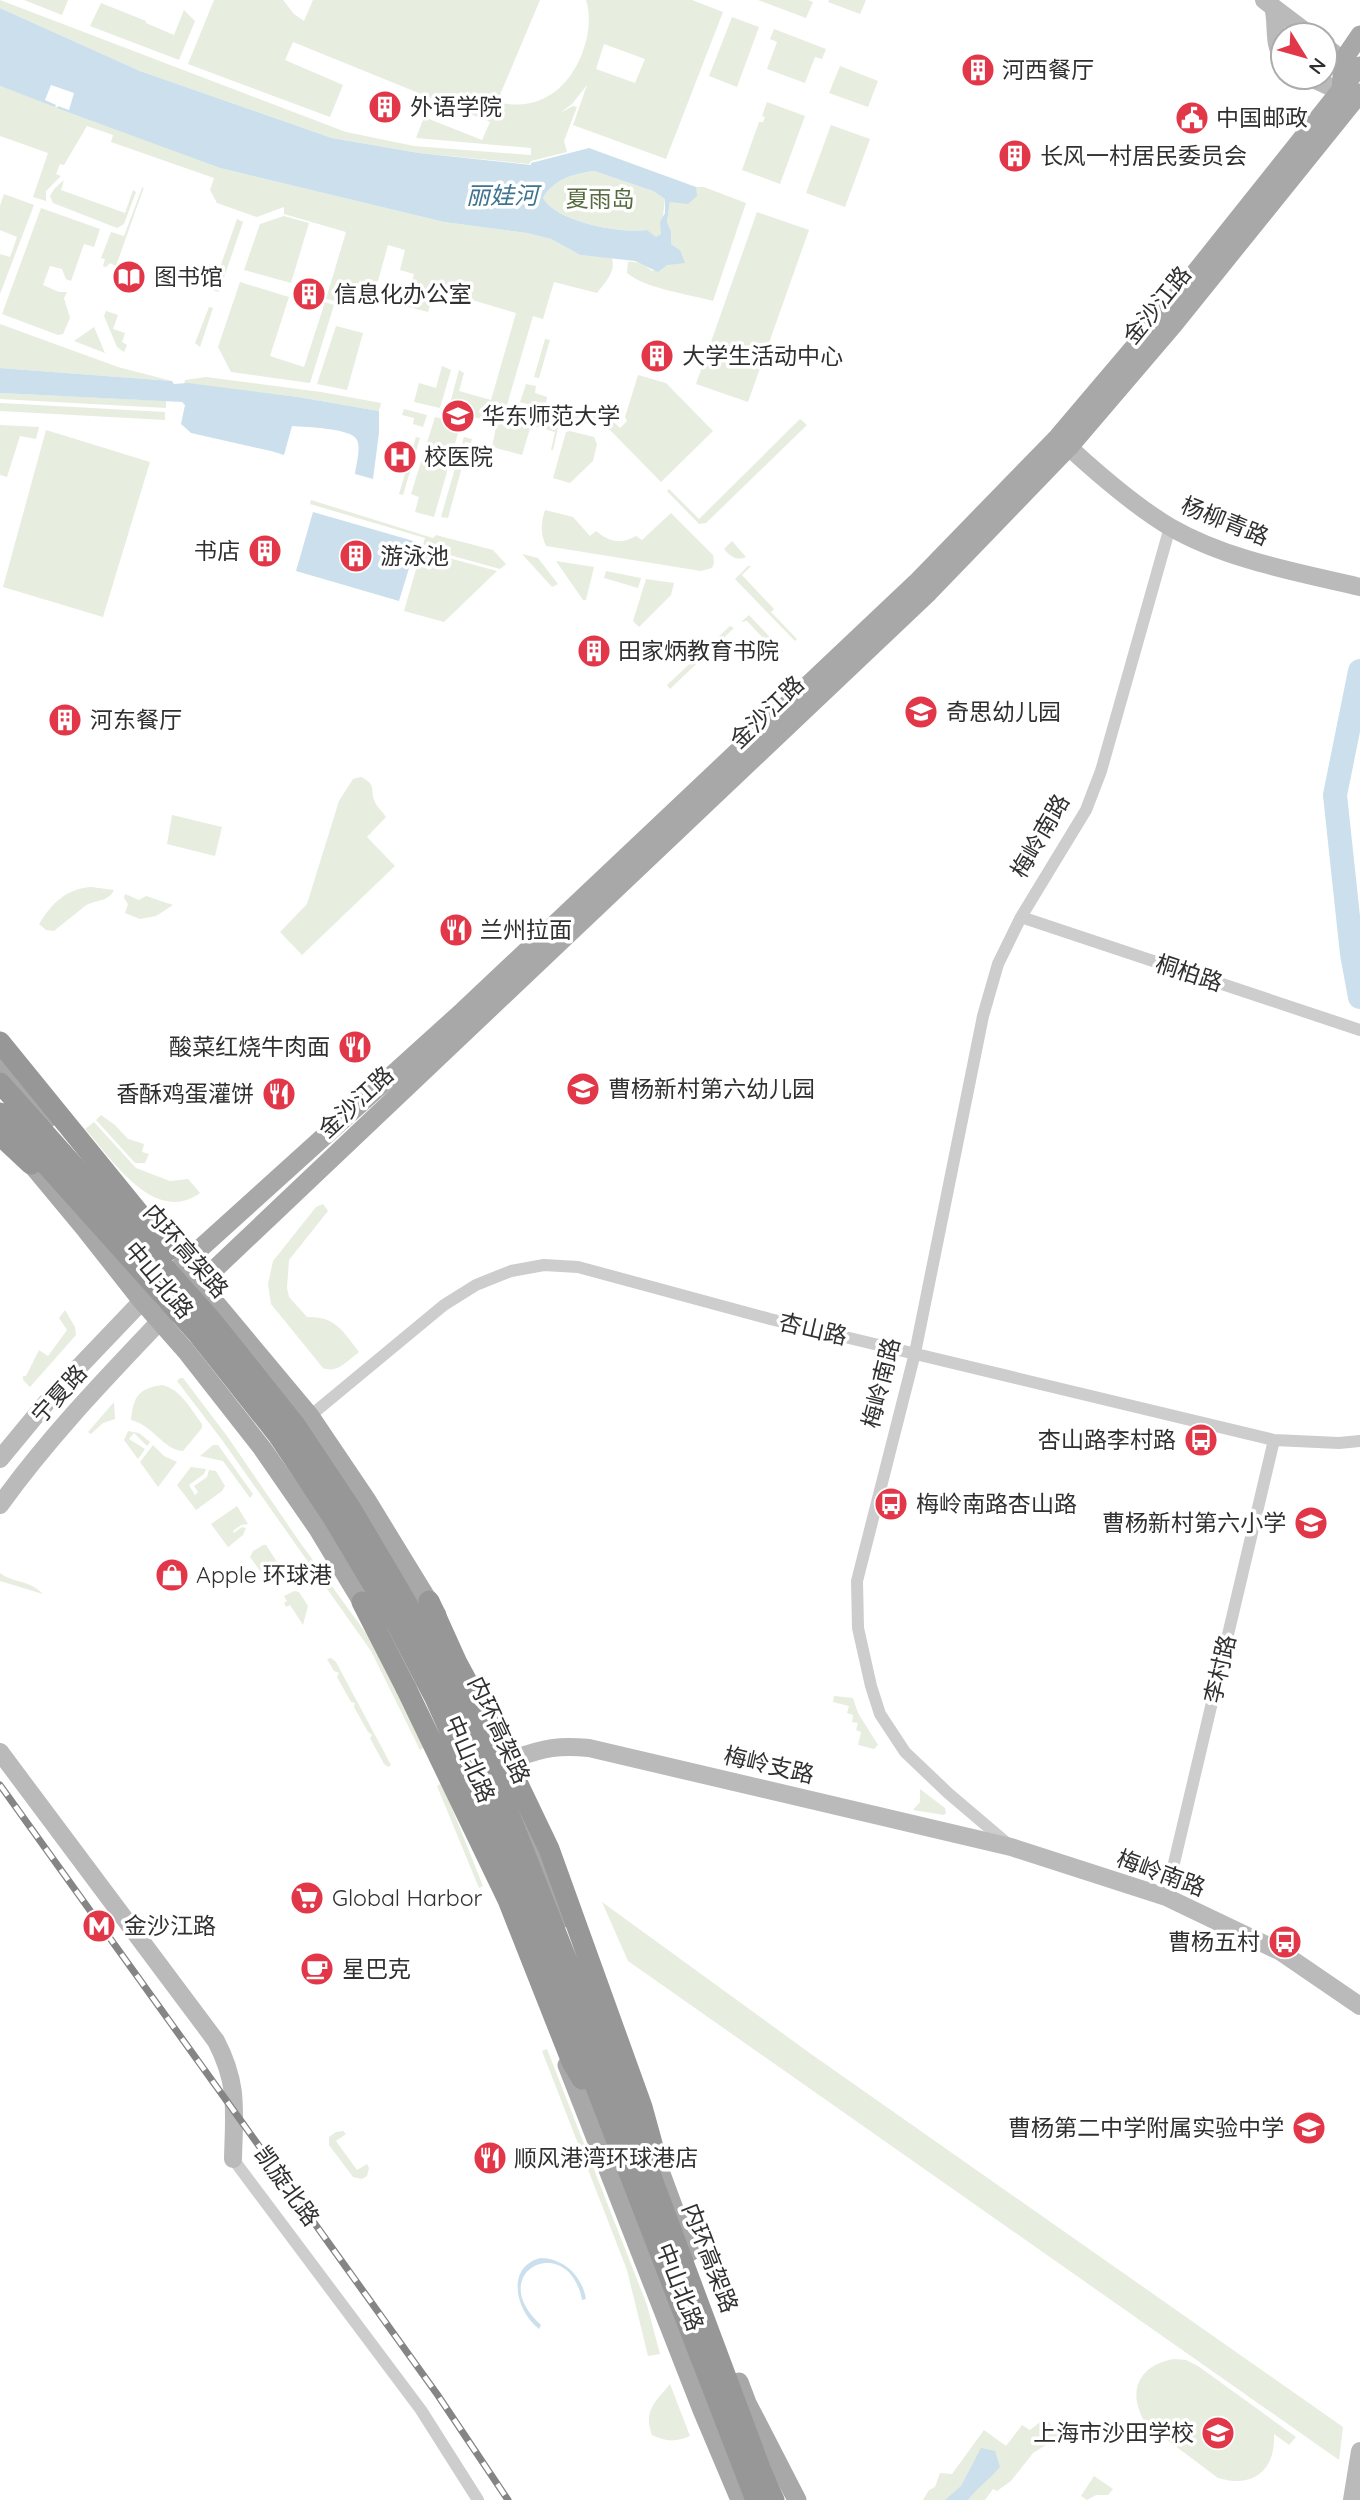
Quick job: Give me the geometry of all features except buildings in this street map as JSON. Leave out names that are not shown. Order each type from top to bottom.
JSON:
[{"type":"highway","points":[[0,1042],[177,1257]]},
{"type":"highway","name":"内环高架路","points":[[0,1083],[212,1321],[295,1424],[351,1509],[412,1612],[493,1774],[630,2120],[774,2500]]},
{"type":"highway","name":"内环高架路","points":[[0,1113],[198,1334],[278,1435],[334,1519],[396,1623],[435,1698],[474,1784],[541,1945],[756,2500]]},
{"type":"highway","points":[[0,1135],[31,1164]]},
{"type":"highway","points":[[429,1601],[549,1849],[642,2107],[684,2264]]},
{"type":"highway","points":[[362,1602],[508,1900],[572,2062],[618,2142]]},
{"type":"main road","points":[[1354,95],[1360,35]]},
{"type":"main road","name":"金沙江路","points":[[160,1321],[929,592],[1063,442],[1174,324],[1354,95]]},
{"type":"main road","name":"金沙江路","points":[[142,1301],[177,1257],[463,1011],[1063,442]]},
{"type":"main road","name":"中山北路","points":[[0,1064],[120,1206],[177,1257],[310,1416],[366,1499],[429,1601],[516,1758],[556,1844],[638,2075],[639,2114]]},
{"type":"main road","name":"中山北路","points":[[0,1126],[142,1301],[186,1350],[262,1448],[318,1529],[419,1705],[446,1760],[740,2500]]},
{"type":"main road","name":"中山北路","points":[[429,1601],[438,1641],[492,1745],[562,1913],[747,2403],[797,2500]]},
{"type":"street","points":[[1268,3],[1292,21]]},
{"type":"street","points":[[1268,3],[1277,21]]},
{"type":"street","points":[[1339,56],[1355,68]]},
{"type":"street","name":"杨柳青路","points":[[1063,442],[1170,527],[1251,560],[1360,587]]},
{"type":"street","name":"梅岭南路","points":[[1170,527],[1101,771],[1086,810],[1021,917],[998,964],[984,1016],[915,1353],[857,1581],[858,1628],[880,1714],[905,1752],[1011,1847],[1166,1897],[1281,1952],[1360,2006]]},
{"type":"street","name":"桐柏路","points":[[1021,917],[1358,1029]]},
{"type":"street","name":"杏山路","points":[[310,1416],[426,1320],[476,1285],[511,1272],[544,1265],[578,1267],[770,1319],[1274,1440],[1339,1443],[1360,1441]]},
{"type":"street","name":"宁夏路","points":[[0,1459],[57,1390],[142,1301]]},
{"type":"street","name":"宁夏路","points":[[0,1505],[27,1466],[160,1321]]},
{"type":"street","name":"李村路","points":[[1166,1897],[1274,1440]]},
{"type":"street","name":"梅岭支路","points":[[516,1758],[547,1747],[563,1745],[589,1748],[1011,1847]]},
{"type":"street","name":"凯旋北路","points":[[0,1752],[216,2041],[226,2060],[234,2090],[233,2159],[421,2410],[478,2500]]},
{"type":"street","points":[[1352,2500],[1360,2451]]},
{"type":"green space","points":[[0,0],[346,132],[414,146],[531,155],[531,148],[416,138],[424,117],[482,140],[490,122],[293,42],[285,60],[343,85],[330,117],[188,64],[214,0],[283,0],[294,14],[304,21],[313,0],[540,0],[497,102],[526,104],[551,94],[571,75],[584,48],[588,30],[586,0],[692,0],[723,12],[666,159],[573,125],[587,85],[572,104],[560,113],[573,106],[577,107],[564,141],[567,152],[531,161],[529,164],[419,153],[332,138],[140,71],[0,8]],"holes":[[[604,44],[645,59],[635,83],[596,69]]]},
{"type":"green space","points":[[24,0],[68,0],[62,15]]},
{"type":"green space","points":[[758,0],[808,0],[813,2],[806,18]]},
{"type":"green space","points":[[866,0],[860,14],[828,2]]},
{"type":"green space","points":[[101,3],[174,35],[184,10],[195,21],[179,60],[90,26]]},
{"type":"green space","points":[[732,17],[759,27],[737,87],[709,76]]},
{"type":"green space","points":[[774,29],[826,49],[822,59],[815,57],[805,83],[767,69],[777,42],[770,39]]},
{"type":"green space","points":[[840,66],[878,81],[868,107],[829,93]]},
{"type":"green space","points":[[0,86],[220,168],[444,222],[527,233],[551,239],[580,255],[612,258],[611,272],[597,293],[554,282],[543,319],[533,316],[507,405],[485,420],[448,411],[459,370],[464,373],[459,391],[491,400],[516,313],[435,289],[428,312],[405,306],[414,274],[400,270],[405,250],[388,245],[374,295],[340,286],[335,301],[326,299],[346,232],[284,214],[284,207],[257,217],[217,203],[210,190],[214,178],[111,142],[113,135],[87,126],[64,165],[60,164],[56,174],[61,176],[46,191],[46,201],[33,197],[48,153],[0,136]]},
{"type":"green space","points":[[767,102],[805,116],[780,184],[742,170],[759,122],[763,122],[765,117],[762,116]]},
{"type":"green space","points":[[831,125],[870,139],[845,207],[806,193]]},
{"type":"green space","name":"夏雨岛","points":[[594,171],[653,191],[665,199],[661,234],[656,238],[647,230],[607,228],[575,220],[561,214],[543,198],[553,186],[565,178]]},
{"type":"green space","points":[[64,180],[61,190],[125,213],[133,190],[136,192],[124,224],[117,228],[53,203],[50,196]]},
{"type":"green space","points":[[144,187],[116,266],[110,263],[106,267],[103,266],[105,259],[101,258],[111,232],[124,236]]},
{"type":"green space","points":[[696,187],[704,187],[746,203],[713,301],[656,287],[627,273],[628,262],[641,264],[652,271],[680,250],[671,244],[671,231],[667,222],[670,202],[696,196]]},
{"type":"green space","points":[[4,194],[34,205],[0,294],[0,254],[10,257],[17,237],[0,230],[0,206]]},
{"type":"green space","points":[[41,208],[100,229],[94,247],[84,244],[71,281],[66,279],[62,269],[50,266],[43,285],[59,292],[67,292],[64,298],[70,318],[63,334],[58,335],[2,314]]},
{"type":"green space","points":[[757,212],[809,230],[748,402],[696,384]]},
{"type":"green space","points":[[284,216],[309,223],[291,283],[244,270],[260,224]]},
{"type":"green space","points":[[237,219],[243,222],[219,292],[212,290]]},
{"type":"green space","points":[[240,282],[289,297],[270,356],[304,367],[325,302],[334,305],[310,383],[231,372],[218,347]]},
{"type":"green space","points":[[209,307],[213,308],[200,347],[195,343]]},
{"type":"green space","points":[[106,311],[118,315],[113,329],[125,333],[122,342],[127,345],[124,352],[117,347],[104,316]]},
{"type":"green space","points":[[0,324],[118,367],[172,381],[0,368]]},
{"type":"green space","points":[[336,326],[363,333],[347,390],[317,384]]},
{"type":"green space","points":[[94,327],[105,353],[74,341]]},
{"type":"green space","points":[[545,339],[550,340],[539,378],[534,377]]},
{"type":"green space","points":[[442,366],[451,370],[440,408],[414,402],[419,383],[436,388]]},
{"type":"green space","points":[[638,375],[666,383],[713,431],[661,482],[607,427],[602,426],[605,414],[620,428],[627,421],[625,417]]},
{"type":"green space","points":[[206,377],[381,403],[379,411],[298,397],[184,384],[185,380]]},
{"type":"green space","points":[[526,384],[536,386],[535,393],[547,397],[546,404],[564,409],[562,414],[520,402]]},
{"type":"green space","points":[[0,393],[166,401],[166,408],[0,399]]},
{"type":"green space","points":[[0,403],[165,412],[165,420],[0,411]]},
{"type":"green space","points":[[404,409],[427,415],[423,427],[413,424],[414,418],[402,415]]},
{"type":"green space","points":[[591,409],[597,411],[594,423],[568,416],[570,410],[588,416]]},
{"type":"green space","points":[[510,415],[558,428],[553,450],[555,432],[531,425],[522,455],[492,447],[496,427]]},
{"type":"green space","points":[[435,417],[461,423],[434,517],[415,512],[419,497],[411,494]]},
{"type":"green space","points":[[800,419],[807,425],[706,523],[699,524],[667,491],[669,489],[699,519]]},
{"type":"green space","points":[[0,425],[39,427],[36,439],[20,436],[7,477],[0,475]]},
{"type":"green space","points":[[46,430],[150,462],[103,617],[3,587]]},
{"type":"green space","points":[[566,432],[594,437],[597,444],[593,461],[570,483],[553,478]]},
{"type":"green space","points":[[416,437],[420,438],[403,495],[399,494]]},
{"type":"green space","points":[[464,437],[472,439],[471,443],[465,442],[459,465],[462,467],[448,518],[441,517]]},
{"type":"green space","points":[[311,500],[433,538],[436,535],[493,550],[506,564],[500,569],[446,554],[445,557],[497,571],[444,622],[404,611],[425,538],[310,504]]},
{"type":"green space","points":[[545,510],[573,517],[590,536],[596,531],[606,538],[620,541],[636,536],[642,540],[671,513],[713,555],[714,563],[712,568],[701,571],[546,546],[542,528]]},
{"type":"green space","points":[[732,541],[746,557],[734,558],[724,549]]},
{"type":"green space","points":[[522,554],[538,558],[558,584],[552,587]]},
{"type":"green space","points":[[556,561],[594,567],[586,600],[583,600]]},
{"type":"green space","points":[[751,566],[742,575],[774,609],[771,612],[797,639],[795,641],[735,579]]},
{"type":"green space","points":[[606,571],[641,578],[638,588],[604,578]]},
{"type":"green space","points":[[646,579],[674,583],[671,595],[639,627],[633,621]]},
{"type":"green space","points":[[749,615],[783,651],[779,655],[747,621],[741,622]]},
{"type":"green space","points":[[730,626],[734,628],[670,689],[667,685]]},
{"type":"green space","points":[[361,777],[371,785],[375,802],[386,817],[367,837],[395,866],[302,955],[280,932],[307,904],[339,801],[353,779]]},
{"type":"green space","points":[[172,815],[222,827],[215,856],[167,844]]},
{"type":"green space","points":[[91,887],[114,890],[105,899],[85,906],[54,931],[46,930],[39,924],[60,898]]},
{"type":"green space","points":[[125,894],[139,900],[146,896],[173,905],[156,916],[140,919],[125,913],[128,904],[124,898]]},
{"type":"green space","points":[[101,1115],[128,1139],[144,1144],[142,1152],[149,1154],[145,1163],[135,1163],[96,1120]]},
{"type":"green space","points":[[94,1122],[136,1168],[170,1181],[188,1179],[200,1193],[183,1201],[166,1201],[135,1185],[85,1129]]},
{"type":"green space","points":[[323,1204],[328,1211],[289,1260],[287,1288],[289,1297],[307,1317],[325,1319],[338,1326],[359,1352],[333,1369],[323,1368],[271,1304],[268,1284],[273,1261],[316,1207]]},
{"type":"green space","points":[[65,1310],[75,1327],[76,1335],[30,1387],[23,1380],[23,1376],[26,1376],[39,1350],[48,1356],[67,1330],[59,1318]]},
{"type":"green space","points":[[183,1378],[227,1436],[376,1647],[425,1747],[420,1750],[371,1651],[222,1440],[177,1381]]},
{"type":"green space","points":[[162,1385],[180,1395],[202,1424],[202,1428],[183,1451],[176,1450],[146,1427],[131,1420],[138,1395],[154,1386]]},
{"type":"green space","points":[[114,1402],[115,1419],[103,1423],[91,1434],[88,1432]]},
{"type":"green space","points":[[128,1431],[139,1433],[150,1442],[147,1446],[134,1433],[129,1439],[145,1449],[138,1459],[124,1440]]},
{"type":"green space","points":[[153,1445],[164,1456],[177,1462],[158,1487],[140,1462]]},
{"type":"green space","points":[[213,1445],[218,1445],[253,1494],[250,1498],[223,1461],[200,1456]]},
{"type":"green space","points":[[191,1467],[206,1469],[204,1474],[189,1485],[195,1495],[198,1492],[194,1486],[207,1477],[209,1470],[216,1471],[225,1486],[196,1510],[177,1485]]},
{"type":"green space","points":[[237,1506],[248,1524],[233,1531],[234,1533],[242,1527],[246,1528],[243,1535],[228,1547],[211,1524]]},
{"type":"green space","points":[[266,1545],[281,1568],[278,1575],[271,1579],[266,1579],[250,1557],[253,1551]]},
{"type":"green space","points":[[0,1573],[32,1586],[43,1594],[0,1581]]},
{"type":"green space","points":[[294,1591],[299,1592],[308,1606],[303,1625],[290,1605],[286,1607],[284,1603],[287,1601],[284,1596]]},
{"type":"green space","points":[[331,1658],[336,1662],[391,1765],[388,1767],[354,1707],[355,1703],[351,1702],[337,1677],[339,1673],[334,1671],[327,1659]]},
{"type":"green space","points":[[834,1696],[853,1698],[858,1713],[878,1745],[874,1749],[858,1745],[861,1732],[856,1730],[858,1723],[852,1722],[853,1715],[847,1713],[849,1706],[833,1702]]},
{"type":"green space","points":[[442,1783],[483,1886],[479,1888],[437,1786]]},
{"type":"green space","points":[[920,1789],[945,1808],[944,1815],[913,1810],[920,1802]]},
{"type":"green space","points":[[602,1902],[811,2054],[1343,2427],[1339,2460],[628,1961]]},
{"type":"green space","points":[[547,2049],[647,2305],[660,2354],[648,2356],[627,2270],[542,2051]]},
{"type":"green space","points":[[343,2131],[346,2134],[336,2141],[357,2170],[367,2164],[369,2168],[367,2176],[362,2179],[353,2177],[329,2145],[329,2137]]},
{"type":"green space","points":[[1186,2360],[1198,2366],[1296,2437],[1289,2445],[1274,2434],[1271,2458],[1260,2474],[1242,2481],[1218,2478],[1146,2424],[1140,2413],[1137,2391],[1144,2374],[1162,2362]]},
{"type":"green space","points":[[670,2384],[690,2436],[676,2440],[652,2435],[649,2419],[652,2407]]},
{"type":"green space","points":[[1045,2418],[1061,2436],[1033,2453],[1011,2481],[997,2491],[993,2489],[985,2500],[923,2500],[929,2490],[935,2487],[940,2473],[952,2474],[984,2430],[1006,2446],[1022,2425],[1030,2430]]},
{"type":"green space","points":[[1094,2476],[1113,2489],[1108,2495],[1096,2495],[1087,2500],[1081,2496]]},
{"type":"water","name":"丽娃河","points":[[0,8],[140,71],[332,138],[419,153],[531,165],[589,148],[696,187],[697,196],[688,204],[670,202],[667,222],[671,231],[671,244],[680,250],[685,263],[667,265],[658,272],[635,261],[580,255],[551,239],[527,233],[444,222],[220,168],[57,108],[58,106],[69,110],[74,93],[51,85],[45,100],[56,105],[55,107],[0,86]],"holes":[[[594,171],[653,191],[665,199],[665,213],[660,222],[661,234],[656,237],[647,230],[607,228],[575,220],[561,214],[543,198],[553,186],[565,178]]]},
{"type":"water","points":[[0,368],[172,381],[174,384],[188,383],[298,397],[379,411],[373,479],[355,474],[358,444],[353,436],[347,433],[292,426],[284,455],[191,433],[181,424],[185,405],[182,402],[0,393]]},
{"type":"water","name":"游泳池","points":[[313,512],[417,542],[399,601],[296,571]]},
{"type":"water","points":[[540,2258],[557,2261],[570,2270],[580,2283],[586,2299],[582,2300],[574,2279],[562,2267],[548,2263],[534,2266],[525,2275],[521,2288],[525,2306],[541,2325],[539,2329],[531,2321],[520,2301],[518,2280],[529,2263]]},
{"type":"water","points":[[981,2448],[995,2451],[1000,2467],[968,2500],[945,2500],[961,2486]]},
{"type":"waterway","points":[[1360,671],[1335,795],[1352,954],[1360,997]]},
{"type":"railway","points":[[0,1785],[437,2394],[508,2500]]},
{"type":"place","name":"河西餐厅","points":[[978,70]]},
{"type":"place","name":"外语学院","points":[[385,107]]},
{"type":"place","name":"中国邮政","points":[[1192,118]]},
{"type":"place","name":"长风一村居民委员会","points":[[1015,156]]},
{"type":"place","name":"图书馆","points":[[129,277]]},
{"type":"place","name":"信息化办公室","points":[[309,294]]},
{"type":"place","name":"大学生活动中心","points":[[657,356]]},
{"type":"place","name":"华东师范大学","points":[[458,416]]},
{"type":"place","name":"校医院","points":[[400,457]]},
{"type":"place","name":"书店","points":[[265,551]]},
{"type":"place","name":"游泳池","points":[[356,556]]},
{"type":"place","name":"田家炳教育书院","points":[[594,651]]},
{"type":"place","name":"奇思幼儿园","points":[[921,712]]},
{"type":"place","name":"河东餐厅","points":[[65,720]]},
{"type":"place","name":"兰州拉面","points":[[456,930]]},
{"type":"place","name":"酸菜红烧牛肉面","points":[[355,1047]]},
{"type":"place","name":"曹杨新村第六幼儿园","points":[[583,1089]]},
{"type":"place","name":"香酥鸡蛋灌饼","points":[[279,1094]]},
{"type":"place","name":"杏山路李村路","points":[[1201,1440]]},
{"type":"place","name":"梅岭南路杏山路","points":[[891,1504]]},
{"type":"place","name":"曹杨新村第六小学","points":[[1311,1523]]},
{"type":"place","name":"Apple 环球港","points":[[172,1575]]},
{"type":"place","name":"Global Harbor","points":[[307,1898]]},
{"type":"place","name":"金沙江路","points":[[99,1926]]},
{"type":"place","name":"曹杨五村","points":[[1285,1942]]},
{"type":"place","name":"星巴克","points":[[317,1969]]},
{"type":"place","name":"曹杨第二中学附属实验中学","points":[[1309,2128]]},
{"type":"place","name":"顺风港湾环球港店","points":[[490,2158]]},
{"type":"place","name":"上海市沙田学校","points":[[1218,2433]]}]
